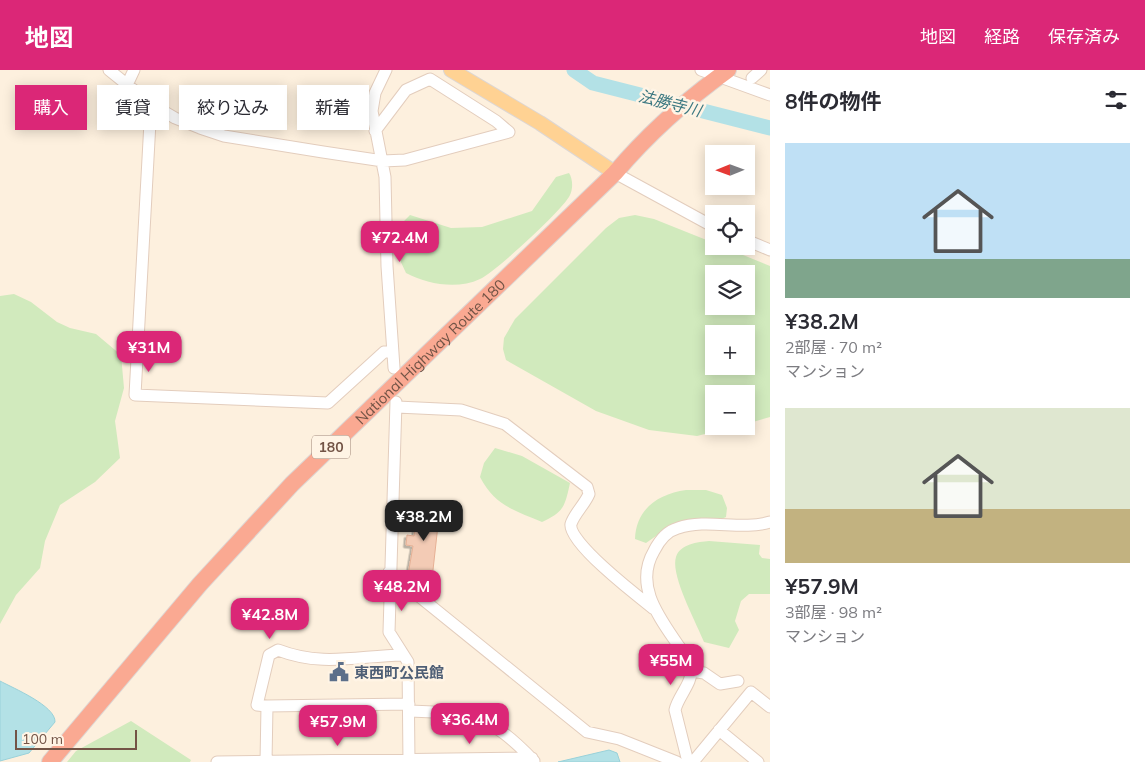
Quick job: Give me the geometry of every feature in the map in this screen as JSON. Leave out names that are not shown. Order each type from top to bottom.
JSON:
[{"type":"highway","name":"National Highway Route 180","points":[[50,762],[200,584],[292,484],[715,74]]},
{"type":"main road","points":[[454,71],[540,123],[615,173]]},
{"type":"street","points":[[109,70],[127,84],[134,70]]},
{"type":"street","points":[[386,70],[375,93],[372,111],[386,177],[387,266],[394,368]]},
{"type":"street","points":[[715,74],[770,95]]},
{"type":"street","points":[[169,114],[187,123],[224,136],[383,160],[405,160],[509,132],[496,121],[430,79],[406,90],[375,131]]},
{"type":"street","points":[[150,130],[135,395],[328,403],[384,352],[392,351]]},
{"type":"street","points":[[615,173],[705,221]]},
{"type":"street","points":[[755,244],[770,250]]},
{"type":"street","points":[[409,761],[408,662],[389,632],[389,572],[396,404],[461,410],[505,424],[587,487],[589,494],[571,524],[572,531],[579,541],[627,588],[654,609]]},
{"type":"street","points":[[688,762],[675,710],[690,679],[691,671],[688,659],[654,609],[647,590],[647,568],[658,542],[671,531],[696,524],[751,525],[770,522]]},
{"type":"street","points":[[389,572],[588,732],[619,739],[677,762]]},
{"type":"street","points":[[402,655],[334,660],[300,658],[278,650],[269,655],[257,705],[409,708],[471,716],[504,732],[534,760]]},
{"type":"street","points":[[691,671],[704,673],[720,684],[738,681]]},
{"type":"street","points":[[693,762],[751,692],[770,707]]},
{"type":"street","points":[[266,761],[267,706]]},
{"type":"street","points":[[719,730],[758,762]]},
{"type":"street","points":[[217,762],[534,760]]},
{"type":"green space","points":[[569,173],[572,181],[572,190],[565,202],[528,240],[480,279],[452,285],[433,283],[406,273],[399,258],[403,222],[410,215],[451,228],[482,227],[532,211],[556,177]]},
{"type":"green space","points":[[635,215],[654,219],[705,239],[705,255],[743,255],[770,266],[770,417],[755,421],[755,385],[705,385],[705,434],[697,436],[649,430],[596,411],[506,360],[503,349],[504,338],[515,319],[606,228],[619,218]]},
{"type":"green space","points":[[14,294],[31,302],[57,322],[70,328],[96,334],[121,355],[124,388],[115,421],[120,458],[95,482],[60,505],[45,541],[40,568],[16,595],[0,624],[0,296]]},
{"type":"green space","points":[[495,448],[522,456],[570,483],[565,503],[555,515],[542,522],[506,506],[492,495],[480,477],[484,463]]},
{"type":"green space","points":[[686,490],[706,490],[722,495],[727,508],[726,517],[717,521],[663,531],[646,543],[635,539],[639,519],[650,505],[666,495]]},
{"type":"green space","points":[[709,541],[760,545],[759,554],[762,558],[770,559],[770,594],[749,594],[741,601],[735,621],[739,630],[729,648],[704,642],[680,587],[675,565],[678,553],[685,546]]},
{"type":"green space","points":[[131,721],[191,760],[190,762],[67,762],[76,751]]},
{"type":"water","points":[[0,681],[41,704],[49,710],[55,722],[29,753],[0,761]]},
{"type":"water","points":[[609,750],[617,753],[620,762],[558,762]]},
{"type":"building","points":[[418,505],[440,507],[432,579],[408,575],[413,546],[406,545],[407,535],[414,536]]},
{"type":"waterway","name":"法勝寺川","points":[[574,70],[593,83],[770,128]]},
{"type":"place","name":"東西町公民館","points":[[339,672]]}]
